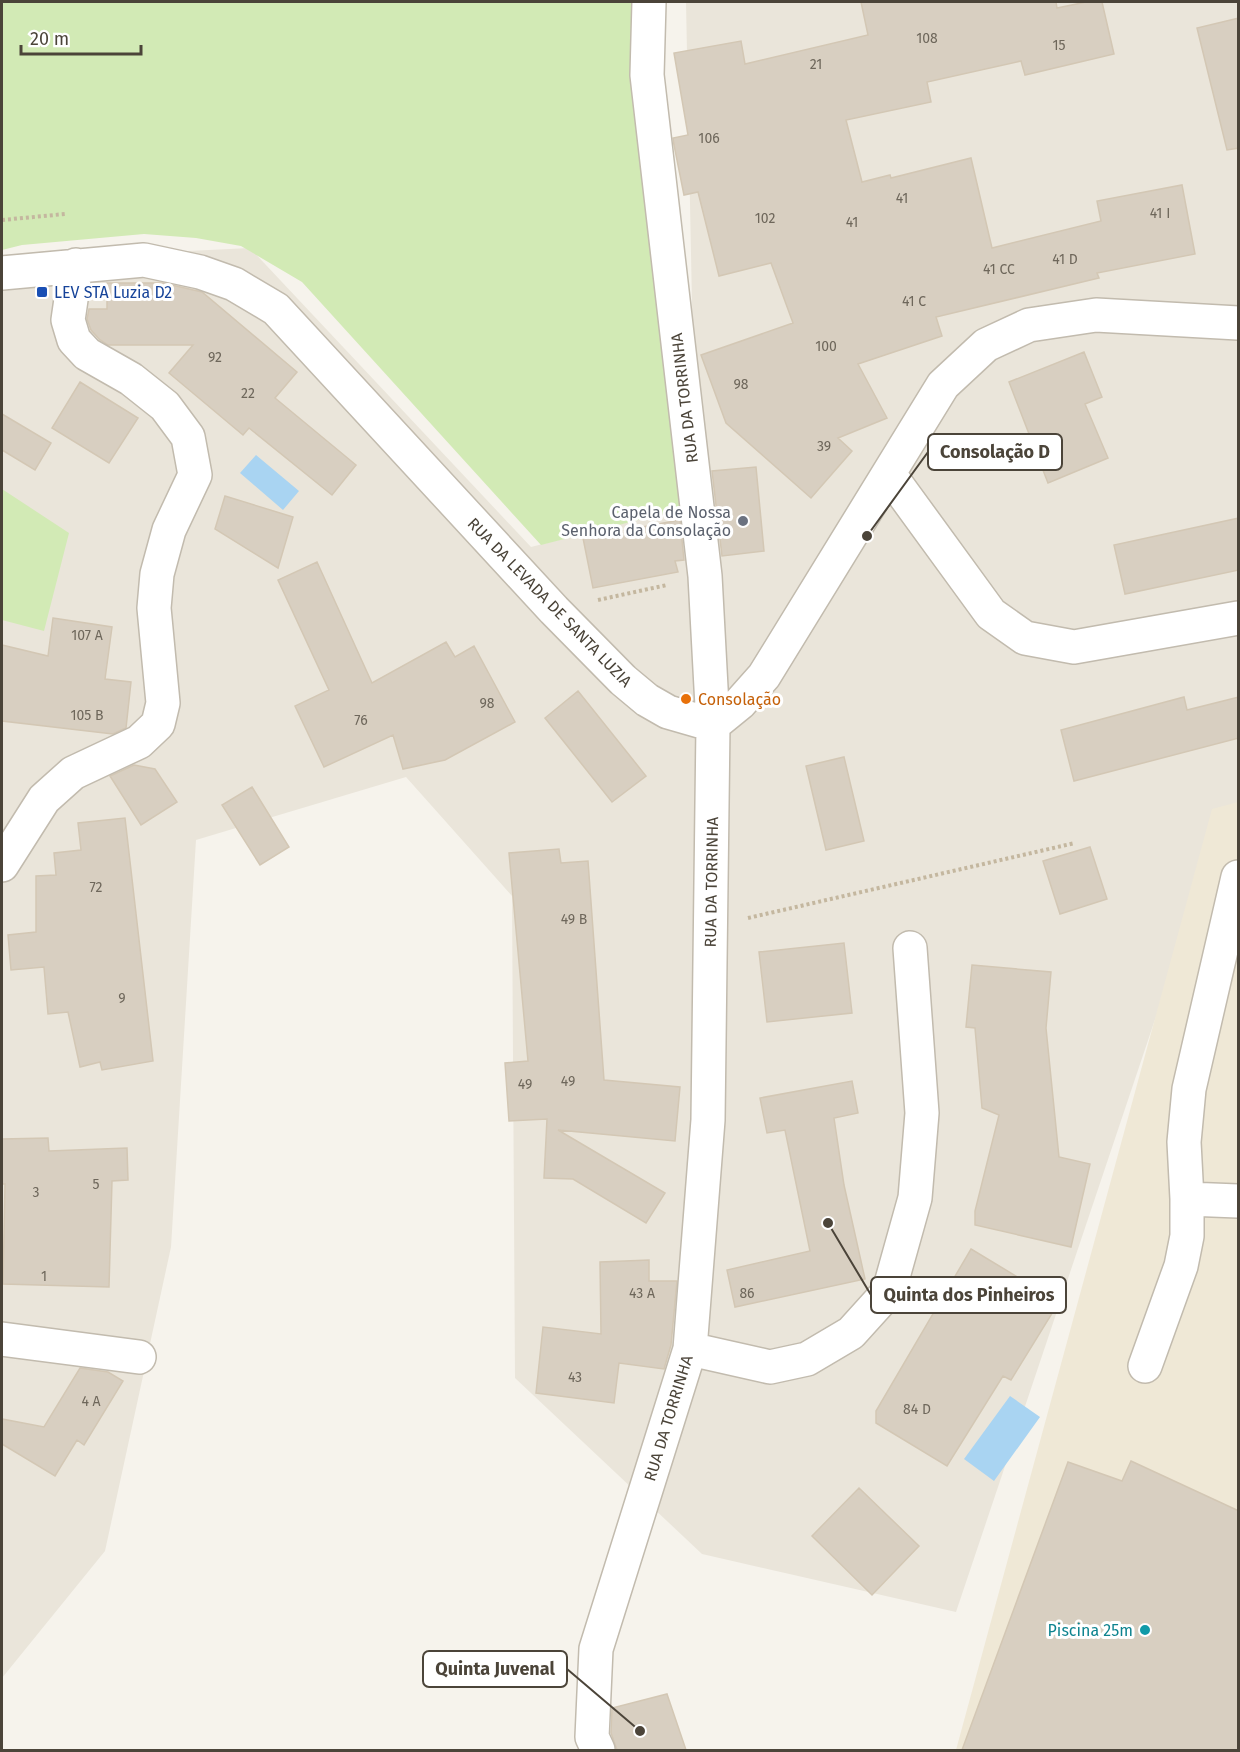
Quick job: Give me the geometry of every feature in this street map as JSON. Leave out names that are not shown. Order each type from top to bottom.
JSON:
[{"type":"street","name":"RUA DA TORRINHA","points":[[598,1750],[592,1737],[596,1649],[690,1349],[708,1120],[713,725],[705,576],[647,75],[649,2]]},
{"type":"street","name":"RUA DA LEVADA DE SANTA LUZIA","points":[[2,273],[144,260],[234,284],[276,309],[554,610],[647,700],[668,712],[713,725]]},
{"type":"street","points":[[2,865],[44,799],[73,773],[139,742],[158,724],[163,703],[154,608],[157,574],[169,530],[195,475],[188,437],[165,406],[131,379],[87,354],[74,340],[68,320],[76,265]]},
{"type":"street","points":[[713,725],[740,703],[764,676],[943,385],[986,345],[1029,325],[1096,315],[1239,323]]},
{"type":"street","points":[[889,474],[991,614],[1025,638],[1074,647],[1239,618]]},
{"type":"street","points":[[1145,1366],[1181,1266],[1187,1236],[1184,1142],[1189,1089],[1239,877]]},
{"type":"street","points":[[690,1349],[770,1367],[807,1359],[851,1333],[889,1291],[915,1198],[922,1113],[910,948]]},
{"type":"street","points":[[1187,1199],[1239,1201]]},
{"type":"street","points":[[2,1339],[139,1357]]},
{"type":"path","points":[[2,220],[64,214]]},
{"type":"path","points":[[554,610],[705,576]]},
{"type":"path","points":[[711,927],[1075,843]]},
{"type":"shaded area","points":[[686,2],[1238,2],[1238,815],[1222,820],[956,1612],[702,1554],[515,1378],[512,896],[406,777],[196,840],[171,1247],[105,1551],[2,1678],[2,267],[23,259],[250,248],[531,547],[696,505]]},
{"type":"shaded area","points":[[1238,802],[1238,1750],[956,1750],[1212,809]]},
{"type":"green space","points":[[2,2],[635,2],[681,509],[541,545],[302,282],[241,246],[196,238],[144,234],[22,245],[2,250]]},
{"type":"green space","points":[[2,489],[69,533],[44,631],[2,620]]},
{"type":"water","points":[[256,455],[299,491],[283,510],[240,473]]},
{"type":"water","points":[[1010,1396],[1040,1417],[994,1481],[964,1459]]},
{"type":"building","points":[[861,2],[1056,2],[1057,8],[1086,2],[1102,2],[1114,54],[1025,75],[1021,61],[927,82],[931,102],[846,120],[862,182],[890,175],[891,178],[971,158],[992,248],[1101,221],[1097,201],[1182,185],[1195,254],[1097,273],[1099,278],[936,317],[942,336],[858,364],[887,418],[838,438],[852,451],[811,498],[726,423],[701,355],[793,323],[771,263],[719,276],[698,192],[684,195],[673,138],[688,135],[674,53],[741,41],[745,64],[868,35]]},
{"type":"building","points":[[1239,18],[1239,148],[1227,150],[1197,28]]},
{"type":"building","points":[[107,283],[163,283],[202,292],[297,372],[275,398],[356,465],[332,495],[249,428],[243,435],[169,373],[193,345],[108,345],[99,339],[91,330],[87,319],[89,309],[107,309]]},
{"type":"building","points":[[1084,352],[1102,397],[1085,404],[1108,458],[1048,483],[1009,382]]},
{"type":"building","points":[[80,382],[138,418],[109,463],[52,428]]},
{"type":"building","points":[[2,414],[51,443],[35,470],[2,450]]},
{"type":"building","points":[[756,467],[764,551],[722,556],[712,471]]},
{"type":"building","points":[[225,496],[293,517],[278,568],[215,529]]},
{"type":"building","points":[[1239,518],[1239,570],[1125,594],[1114,545]]},
{"type":"building","points":[[680,520],[684,560],[675,561],[678,572],[593,588],[583,538]]},
{"type":"building","points":[[317,562],[372,683],[446,642],[455,657],[474,646],[515,722],[445,760],[403,769],[393,735],[324,767],[295,706],[329,690],[278,580]]},
{"type":"building","points":[[53,618],[112,627],[105,679],[131,682],[126,728],[113,734],[2,721],[2,645],[48,656]]},
{"type":"building","points":[[578,691],[646,776],[612,802],[545,718]]},
{"type":"building","points":[[1184,697],[1187,710],[1239,697],[1239,738],[1074,781],[1061,730]]},
{"type":"building","points":[[844,757],[864,841],[826,850],[806,766]]},
{"type":"building","points":[[134,765],[155,769],[177,802],[141,825],[110,776]]},
{"type":"building","points":[[252,787],[289,847],[260,865],[222,805]]},
{"type":"building","points":[[125,818],[153,1061],[102,1070],[100,1062],[80,1067],[68,1012],[48,1014],[44,967],[11,970],[8,935],[36,932],[36,876],[56,875],[54,853],[81,850],[78,823]]},
{"type":"building","points":[[1090,847],[1107,899],[1060,914],[1043,861]]},
{"type":"building","points":[[559,849],[561,863],[588,861],[604,1080],[680,1087],[675,1141],[558,1130],[665,1193],[646,1223],[573,1179],[544,1178],[547,1119],[509,1121],[505,1063],[528,1061],[509,853]]},
{"type":"building","points":[[844,943],[852,1013],[767,1022],[759,952]]},
{"type":"building","points":[[972,965],[1051,972],[1046,1028],[1059,1157],[1090,1164],[1071,1247],[975,1225],[975,1211],[999,1115],[982,1108],[975,1028],[966,1027]]},
{"type":"building","points":[[852,1081],[858,1113],[834,1118],[844,1185],[865,1279],[735,1307],[727,1270],[810,1251],[785,1130],[767,1133],[760,1098]]},
{"type":"building","points":[[48,1138],[49,1151],[127,1148],[128,1180],[112,1181],[109,1287],[3,1284],[5,1184],[2,1184],[2,1139]]},
{"type":"building","points":[[971,1249],[1059,1302],[1011,1380],[1003,1376],[947,1466],[876,1423],[876,1411]]},
{"type":"building","points":[[649,1260],[649,1281],[677,1281],[671,1345],[664,1369],[619,1363],[614,1403],[536,1393],[543,1327],[601,1334],[600,1262]]},
{"type":"building","points":[[80,1368],[108,1372],[123,1381],[84,1445],[77,1440],[55,1476],[2,1444],[2,1419],[44,1427]]},
{"type":"building","name":"Piscina 25m","points":[[1131,1461],[1239,1511],[1239,1750],[962,1750],[1068,1462],[1122,1481]]},
{"type":"building","points":[[859,1488],[919,1546],[872,1595],[812,1536]]},
{"type":"building","points":[[667,1694],[686,1750],[617,1750],[611,1733],[612,1708]]},
{"type":"place","name":"LEV STA Luzia D2","points":[[42,292]]},
{"type":"place","name":"Capela de Nossa Senhora da Consolação","points":[[743,521]]},
{"type":"place","name":"Consolação D","points":[[867,536]]},
{"type":"place","name":"Consolação","points":[[686,699]]},
{"type":"place","name":"Quinta dos Pinheiros","points":[[828,1223]]},
{"type":"place","name":"Piscina 25m","points":[[1145,1630]]},
{"type":"place","name":"Quinta Juvenal","points":[[640,1731]]}]
